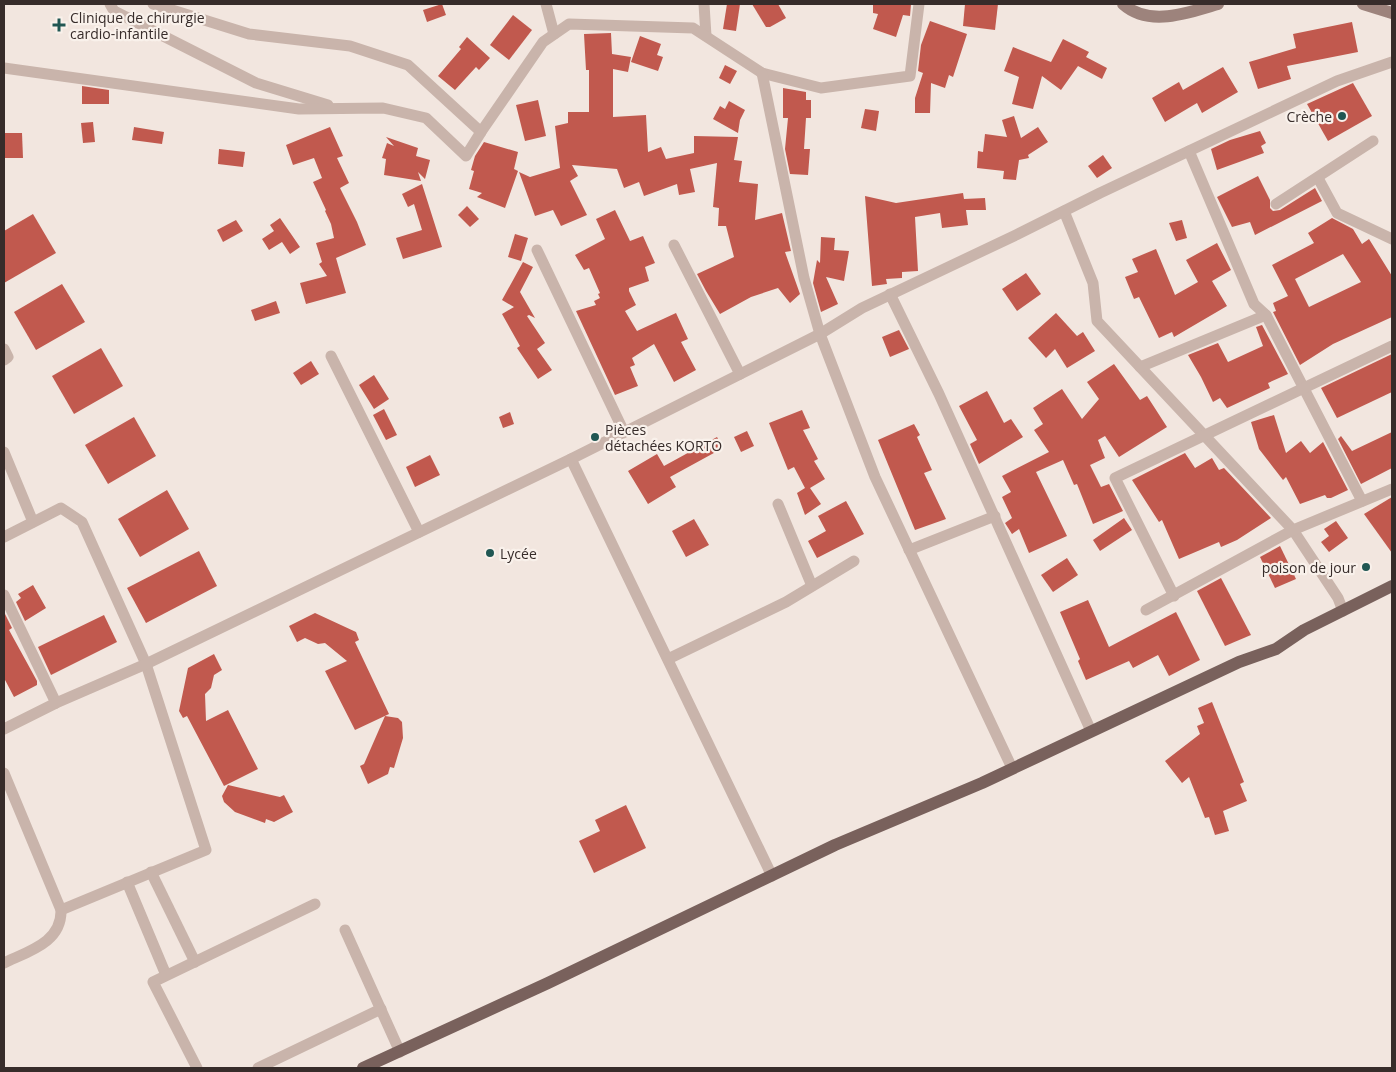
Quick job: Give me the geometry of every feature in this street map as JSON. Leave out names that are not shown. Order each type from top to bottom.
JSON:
[{"type":"main road","points":[[1123,4],[1141,14],[1159,17],[1218,4]]},
{"type":"main road","points":[[1363,4],[1392,13]]},
{"type":"main road","points":[[364,1068],[835,845],[982,783],[1239,662],[1276,649],[1304,630],[1392,586]]},
{"type":"street","points":[[110,4],[114,11],[256,83],[339,108]]},
{"type":"street","points":[[153,4],[249,34],[350,46],[408,65],[481,132]]},
{"type":"street","points":[[546,4],[554,34]]},
{"type":"street","points":[[704,4],[706,36]]},
{"type":"street","points":[[4,68],[300,109],[383,108],[426,118],[466,156],[543,42],[569,24],[693,28],[762,73],[821,88],[910,76],[919,4]]},
{"type":"street","points":[[4,729],[56,703],[146,664],[570,459],[820,334],[890,294],[1337,81],[1392,62]]},
{"type":"street","points":[[762,73],[804,278],[820,334],[875,477],[1012,768]]},
{"type":"street","points":[[1276,204],[1374,141]]},
{"type":"street","points":[[1189,151],[1254,304],[1266,315],[1362,501]]},
{"type":"street","points":[[1318,178],[1337,213],[1392,239]]},
{"type":"street","points":[[1064,211],[1093,283],[1097,321],[1293,530],[1338,598],[1343,611]]},
{"type":"street","points":[[674,245],[740,374]]},
{"type":"street","points":[[537,250],[624,432]]},
{"type":"street","points":[[890,294],[939,394],[1091,731]]},
{"type":"street","points":[[1140,367],[1266,315]]},
{"type":"street","points":[[1174,596],[1115,478],[1392,346]]},
{"type":"street","points":[[4,349],[8,357],[4,360]]},
{"type":"street","points":[[331,356],[419,532]]},
{"type":"street","points":[[4,452],[33,522]]},
{"type":"street","points":[[570,459],[772,876]]},
{"type":"street","points":[[1146,610],[1293,530],[1392,489]]},
{"type":"street","points":[[778,504],[812,586]]},
{"type":"street","points":[[4,537],[62,508],[82,522],[146,664],[206,850],[61,910]]},
{"type":"street","points":[[910,550],[995,516]]},
{"type":"street","points":[[668,659],[786,602],[854,561]]},
{"type":"street","points":[[4,595],[56,703]]},
{"type":"street","points":[[4,773],[61,910],[61,921],[49,941],[4,963]]},
{"type":"street","points":[[151,872],[195,962]]},
{"type":"street","points":[[127,882],[166,975]]},
{"type":"street","points":[[197,1068],[152,982],[315,904]]},
{"type":"street","points":[[345,930],[400,1052]]},
{"type":"street","points":[[258,1068],[381,1009]]},
{"type":"building","points":[[442,4],[446,15],[427,22],[423,10]]},
{"type":"building","points":[[727,4],[740,4],[736,31],[723,29]]},
{"type":"building","points":[[752,4],[778,4],[786,18],[770,27],[766,27]]},
{"type":"building","points":[[873,4],[911,4],[910,16],[903,15],[896,37],[873,29],[878,14],[873,13]]},
{"type":"building","points":[[965,4],[998,4],[995,30],[963,26]]},
{"type":"building","points":[[513,15],[532,30],[509,60],[490,45]]},
{"type":"building","points":[[930,21],[967,34],[953,77],[949,75],[945,88],[931,83],[930,113],[915,113],[915,98],[923,73],[918,71],[921,45]]},
{"type":"building","points":[[1352,22],[1358,52],[1287,66],[1291,79],[1258,89],[1249,62],[1296,48],[1293,34]]},
{"type":"building","points":[[611,33],[612,54],[631,57],[628,72],[613,69],[613,117],[646,115],[648,152],[661,147],[666,159],[694,153],[694,136],[738,137],[734,160],[742,161],[739,182],[758,184],[755,220],[782,213],[791,251],[785,252],[800,294],[790,303],[778,288],[751,297],[720,314],[697,274],[734,257],[726,226],[718,226],[719,208],[713,207],[717,163],[690,169],[695,192],[679,195],[677,184],[644,196],[639,182],[624,188],[617,169],[572,165],[578,176],[570,181],[587,215],[561,226],[553,210],[535,216],[519,172],[530,177],[560,168],[555,126],[568,123],[568,112],[589,112],[589,70],[586,70],[584,34]]},
{"type":"building","points":[[640,36],[661,44],[657,55],[663,57],[658,71],[631,62]]},
{"type":"building","points":[[467,37],[490,58],[479,70],[476,67],[455,90],[438,76],[461,49],[459,47]]},
{"type":"building","points":[[1063,39],[1089,52],[1086,57],[1107,68],[1102,79],[1078,66],[1061,90],[1042,76],[1033,109],[1012,104],[1019,77],[1004,71],[1013,47],[1051,62]]},
{"type":"building","points":[[725,65],[737,71],[730,84],[719,78]]},
{"type":"building","points":[[1223,67],[1238,92],[1202,113],[1197,103],[1165,122],[1152,98],[1179,82],[1183,90]]},
{"type":"building","points":[[1353,83],[1372,116],[1328,141],[1307,104]]},
{"type":"building","points":[[82,86],[109,90],[109,104],[82,104]]},
{"type":"building","points":[[783,88],[806,92],[806,100],[811,100],[811,118],[806,118],[804,149],[810,149],[808,175],[790,174],[785,149],[788,118],[783,118]]},
{"type":"building","points":[[538,100],[546,136],[525,141],[516,105]]},
{"type":"building","points":[[729,101],[745,110],[740,120],[738,133],[713,119],[720,106],[725,109]]},
{"type":"building","points":[[865,109],[879,111],[876,131],[861,128]]},
{"type":"building","points":[[1014,116],[1021,138],[1038,127],[1048,142],[1028,155],[1029,158],[1019,160],[1016,180],[1003,179],[1004,171],[977,168],[978,151],[983,152],[985,134],[1007,137],[1002,120]]},
{"type":"building","points":[[93,122],[95,142],[83,143],[81,123]]},
{"type":"building","points":[[134,127],[164,132],[162,144],[132,140]]},
{"type":"building","points":[[330,127],[343,156],[337,158],[349,183],[340,188],[366,245],[336,258],[346,293],[306,304],[300,283],[327,276],[319,264],[322,262],[316,243],[334,238],[326,210],[313,182],[322,178],[314,158],[293,165],[286,145]]},
{"type":"building","points":[[1260,131],[1266,143],[1261,146],[1264,153],[1217,170],[1211,149],[1230,140]]},
{"type":"building","points":[[4,133],[22,133],[23,158],[4,158]]},
{"type":"building","points":[[386,137],[418,148],[416,156],[430,160],[425,179],[418,172],[421,181],[384,175],[386,159],[382,158],[387,143],[394,146]]},
{"type":"building","points":[[484,142],[518,152],[514,169],[518,171],[505,208],[477,197],[482,193],[469,189],[474,171],[471,170],[475,156]]},
{"type":"building","points":[[219,149],[245,152],[243,167],[218,164]]},
{"type":"building","points":[[1103,155],[1112,168],[1097,178],[1088,166]]},
{"type":"building","points":[[1258,176],[1270,200],[1270,208],[1273,211],[1280,210],[1315,188],[1322,201],[1255,235],[1250,222],[1232,227],[1217,197]]},
{"type":"building","points":[[422,184],[442,247],[403,259],[396,238],[422,230],[414,204],[408,207],[402,194]]},
{"type":"building","points":[[963,193],[964,199],[985,198],[986,210],[966,210],[968,225],[942,228],[940,213],[915,217],[918,271],[902,272],[902,278],[886,279],[887,284],[872,286],[865,196],[896,203]]},
{"type":"building","points":[[467,206],[479,219],[470,227],[458,215]]},
{"type":"building","points":[[615,210],[630,241],[643,236],[655,263],[645,267],[649,281],[629,288],[636,305],[625,311],[637,331],[676,313],[688,339],[681,342],[696,370],[674,382],[654,344],[632,358],[635,365],[630,367],[638,386],[615,395],[576,311],[596,305],[594,301],[600,298],[598,294],[600,293],[589,268],[584,270],[575,255],[605,239],[596,219]]},
{"type":"building","points":[[33,214],[56,253],[4,283],[4,231]]},
{"type":"building","points":[[280,218],[300,247],[290,254],[282,242],[269,250],[262,239],[274,231],[270,225]]},
{"type":"building","points":[[1332,218],[1353,229],[1362,244],[1369,239],[1392,276],[1392,317],[1333,344],[1300,365],[1273,312],[1276,311],[1273,303],[1288,296],[1272,265],[1314,243],[1308,233]],"holes":[[[1343,254],[1361,282],[1309,307],[1295,279]]]},
{"type":"building","points":[[236,220],[243,231],[223,242],[217,230]]},
{"type":"building","points":[[1182,220],[1187,238],[1176,241],[1169,223]]},
{"type":"building","points":[[515,234],[528,238],[521,261],[508,257]]},
{"type":"building","points":[[821,237],[835,238],[834,250],[849,251],[844,281],[826,277],[838,304],[821,312],[813,283],[817,260],[820,263]]},
{"type":"building","points":[[1217,243],[1231,270],[1212,281],[1227,306],[1174,337],[1172,332],[1159,338],[1139,297],[1134,299],[1125,277],[1138,272],[1132,259],[1156,249],[1175,295],[1198,282],[1186,260]]},
{"type":"building","points":[[523,262],[533,267],[520,292],[535,318],[527,316],[545,343],[537,349],[552,370],[538,379],[517,348],[520,346],[502,314],[514,307],[502,300]]},
{"type":"building","points":[[1026,273],[1041,294],[1017,311],[1002,289]]},
{"type":"building","points":[[62,284],[85,322],[36,350],[14,312]]},
{"type":"building","points":[[276,301],[280,313],[255,321],[251,310]]},
{"type":"building","points":[[1056,313],[1077,336],[1083,332],[1095,351],[1067,368],[1055,349],[1046,358],[1028,338]]},
{"type":"building","points":[[1262,325],[1288,374],[1268,383],[1270,388],[1227,408],[1220,398],[1213,402],[1188,355],[1218,343],[1228,362],[1263,346],[1256,327]]},
{"type":"building","points":[[899,330],[909,349],[890,357],[882,337]]},
{"type":"building","points":[[101,348],[123,386],[74,414],[52,376]]},
{"type":"building","points":[[1392,354],[1392,392],[1337,418],[1321,388]]},
{"type":"building","points":[[311,361],[319,374],[301,385],[293,373]]},
{"type":"building","points":[[1114,364],[1140,400],[1147,396],[1167,427],[1119,457],[1105,436],[1098,440],[1105,458],[1090,465],[1101,487],[1109,484],[1123,511],[1093,524],[1077,484],[1074,485],[1063,460],[1036,472],[1067,536],[1029,553],[1019,529],[1012,534],[1005,523],[1012,518],[1002,497],[1011,492],[1002,476],[1049,452],[1034,430],[1043,424],[1033,408],[1062,389],[1082,419],[1099,399],[1087,382]]},
{"type":"building","points":[[374,375],[389,399],[374,409],[359,385]]},
{"type":"building","points":[[987,391],[1004,423],[1011,419],[1023,437],[979,464],[970,444],[977,440],[959,406]]},
{"type":"building","points":[[384,409],[397,435],[386,440],[373,415]]},
{"type":"building","points":[[802,410],[810,428],[803,430],[818,459],[814,461],[825,479],[810,488],[821,504],[805,515],[797,493],[805,488],[794,467],[788,470],[769,423]]},
{"type":"building","points":[[510,412],[514,424],[503,428],[499,417]]},
{"type":"building","points":[[1274,415],[1286,453],[1301,441],[1310,453],[1323,442],[1348,490],[1331,498],[1327,498],[1325,495],[1300,504],[1286,477],[1283,480],[1259,449],[1251,422]]},
{"type":"building","points":[[134,417],[156,456],[108,484],[85,445]]},
{"type":"building","points":[[914,424],[920,435],[917,437],[932,470],[924,473],[946,519],[915,530],[878,440]]},
{"type":"building","points":[[747,431],[754,446],[741,452],[734,437]]},
{"type":"building","points":[[1392,432],[1392,468],[1361,484],[1338,439],[1341,436],[1352,451]]},
{"type":"building","points":[[717,437],[723,448],[670,477],[676,487],[648,504],[628,471],[657,454],[664,466]]},
{"type":"building","points":[[1185,453],[1195,468],[1212,458],[1219,470],[1224,468],[1271,518],[1237,540],[1221,547],[1219,542],[1179,559],[1162,520],[1159,522],[1132,480]]},
{"type":"building","points":[[430,455],[440,475],[415,487],[406,467]]},
{"type":"building","points":[[167,490],[189,529],[140,557],[118,519]]},
{"type":"building","points":[[1392,497],[1392,553],[1364,514]]},
{"type":"building","points":[[846,501],[864,534],[817,558],[808,541],[826,531],[818,516]]},
{"type":"building","points":[[1124,518],[1132,530],[1100,551],[1093,540]]},
{"type":"building","points":[[694,519],[709,545],[686,557],[672,531]]},
{"type":"building","points":[[1336,521],[1348,538],[1329,552],[1321,542],[1329,536],[1324,529]]},
{"type":"building","points":[[1280,546],[1296,579],[1275,588],[1260,557]]},
{"type":"building","points":[[199,551],[217,586],[146,623],[127,588]]},
{"type":"building","points":[[1067,558],[1078,575],[1053,592],[1041,575]]},
{"type":"building","points":[[1221,578],[1251,635],[1225,646],[1197,591]]},
{"type":"building","points":[[33,585],[46,608],[25,621],[16,602],[21,598],[18,594]]},
{"type":"building","points":[[1088,600],[1109,647],[1176,612],[1200,660],[1169,676],[1158,655],[1133,668],[1129,661],[1086,680],[1078,661],[1080,659],[1060,612]]},
{"type":"building","points":[[4,612],[12,628],[9,630],[37,681],[37,685],[14,697],[4,678]]},
{"type":"building","points":[[315,613],[356,632],[359,640],[355,642],[389,714],[355,730],[325,671],[347,661],[325,643],[318,644],[305,638],[297,642],[289,626]]},
{"type":"building","points":[[104,615],[117,642],[51,675],[38,647]]},
{"type":"building","points":[[214,654],[222,670],[214,675],[211,688],[205,694],[206,721],[228,710],[258,769],[224,786],[187,716],[183,718],[179,711],[188,668]]},
{"type":"building","points":[[1212,702],[1244,782],[1240,784],[1247,801],[1223,811],[1229,831],[1215,835],[1209,817],[1205,818],[1189,777],[1182,783],[1165,761],[1200,734],[1197,726],[1204,723],[1198,708]]},
{"type":"building","points":[[385,716],[398,718],[402,722],[403,738],[394,768],[390,767],[388,774],[368,784],[360,766],[364,764]]},
{"type":"building","points":[[228,785],[280,797],[284,795],[293,812],[274,822],[266,819],[265,823],[235,812],[224,802],[222,796]]},
{"type":"building","points":[[626,805],[646,848],[594,873],[579,841],[600,831],[595,820]]},
{"type":"place","name":"Clinique de chirurgie cardio-infantile","points":[[59,25]]},
{"type":"place","name":"Crèche","points":[[1342,116]]},
{"type":"place","name":"Pièces détachées KORTO","points":[[595,437]]},
{"type":"place","name":"Lycée","points":[[490,553]]},
{"type":"place","name":"poison de jour","points":[[1366,567]]}]
